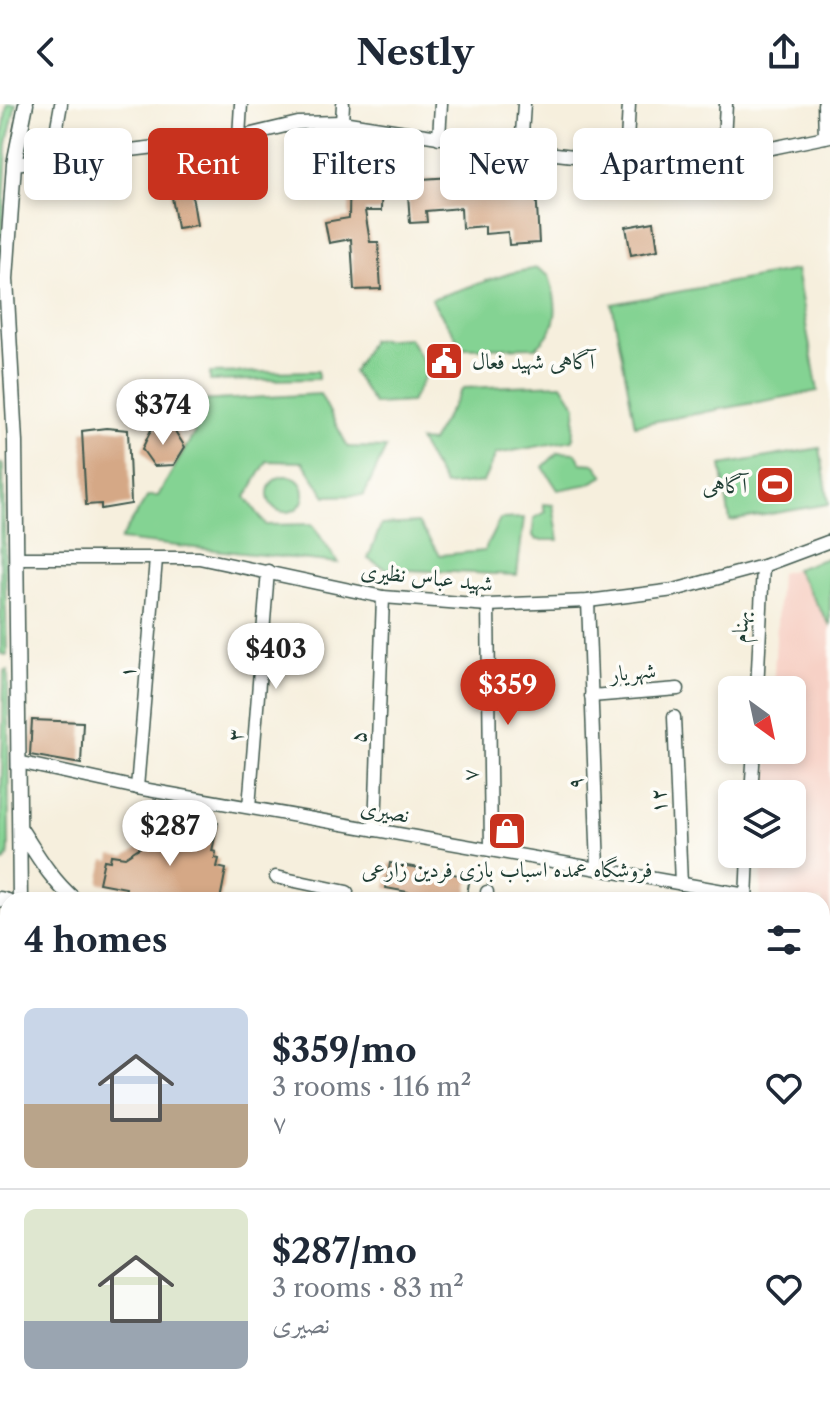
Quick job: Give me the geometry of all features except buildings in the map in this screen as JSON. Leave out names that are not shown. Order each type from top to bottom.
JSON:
[{"type":"main road","points":[[20,892],[16,558],[8,441],[6,279],[14,164],[26,104]]},
{"type":"main road","points":[[21,830],[40,861],[66,892]]},
{"type":"street","points":[[57,128],[61,104]]},
{"type":"street","points":[[240,128],[241,104]]},
{"type":"street","points":[[342,122],[343,104]]},
{"type":"street","points":[[268,130],[298,123],[342,122],[439,138],[441,104]]},
{"type":"street","points":[[522,128],[524,104]]},
{"type":"street","points":[[628,128],[629,104]]},
{"type":"street","points":[[725,128],[726,104]]},
{"type":"street","points":[[773,148],[828,136],[824,104]]},
{"type":"street","points":[[14,164],[24,163]]},
{"type":"street","name":"شهید عباس نظیری","points":[[16,558],[199,558],[383,597],[488,605],[588,601],[674,590],[763,566],[830,541]]},
{"type":"street","name":"۱","points":[[137,788],[156,559]]},
{"type":"street","name":"بهنام","points":[[758,676],[763,566]]},
{"type":"street","name":"۳","points":[[249,807],[268,571]]},
{"type":"street","name":"۵","points":[[375,830],[383,597]]},
{"type":"street","name":"۹","points":[[588,601],[598,868]]},
{"type":"street","name":"۷","points":[[488,605],[491,849]]},
{"type":"street","name":"شهریار","points":[[591,696],[678,689]]},
{"type":"street","name":"۱۲","points":[[674,717],[689,892]]},
{"type":"street","name":"نصیری","points":[[18,762],[137,788],[719,892]]},
{"type":"street","points":[[746,892],[747,868]]},
{"type":"street","points":[[276,877],[317,892]]},
{"type":"shaded area","points":[[795,569],[830,625],[830,892],[761,892],[762,868],[806,868],[806,780],[767,780],[768,764],[806,764],[806,676],[774,676],[780,573]]},
{"type":"green space","points":[[7,104],[16,104],[7,144],[0,288],[0,157]]},
{"type":"green space","points":[[537,268],[549,276],[555,314],[550,332],[536,347],[463,348],[431,299],[511,273]]},
{"type":"green space","points":[[796,270],[818,391],[635,425],[612,304]]},
{"type":"green space","points":[[409,338],[428,370],[411,402],[374,404],[353,372],[371,340]]},
{"type":"green space","points":[[318,371],[318,379],[210,381],[210,373]]},
{"type":"green space","points":[[562,384],[576,406],[573,440],[496,454],[483,482],[445,486],[419,441],[431,442],[463,388]]},
{"type":"green space","points":[[320,394],[348,447],[386,448],[364,495],[326,496],[303,462],[267,461],[246,497],[266,525],[312,524],[338,563],[120,540],[148,496],[158,496],[195,432],[187,419],[198,401]]},
{"type":"green space","name":"آگاهی","points":[[820,448],[829,504],[730,521],[721,465]]},
{"type":"green space","points":[[558,452],[576,453],[581,463],[595,464],[604,476],[589,484],[558,490],[543,467]]},
{"type":"green space","points":[[0,463],[3,465],[7,655],[1,654]]},
{"type":"green space","points":[[286,476],[299,481],[304,494],[299,507],[286,512],[273,507],[268,494],[273,481]]},
{"type":"green space","points":[[543,504],[553,505],[559,540],[537,540],[533,536],[534,518],[545,512]]},
{"type":"green space","points":[[524,518],[517,575],[387,569],[368,559],[381,525],[418,523],[440,555],[484,551],[500,519]]},
{"type":"green space","points":[[830,557],[830,625],[795,569]]},
{"type":"green space","points":[[8,670],[9,850],[3,862],[0,860],[4,671]]},
{"type":"place","name":"آگاهی شهید فعال","points":[[444,361]]},
{"type":"place","name":"آگاهی","points":[[775,485]]},
{"type":"place","name":"فروشگاه عمده اسباب بازی فردین زارعی","points":[[507,831]]}]
